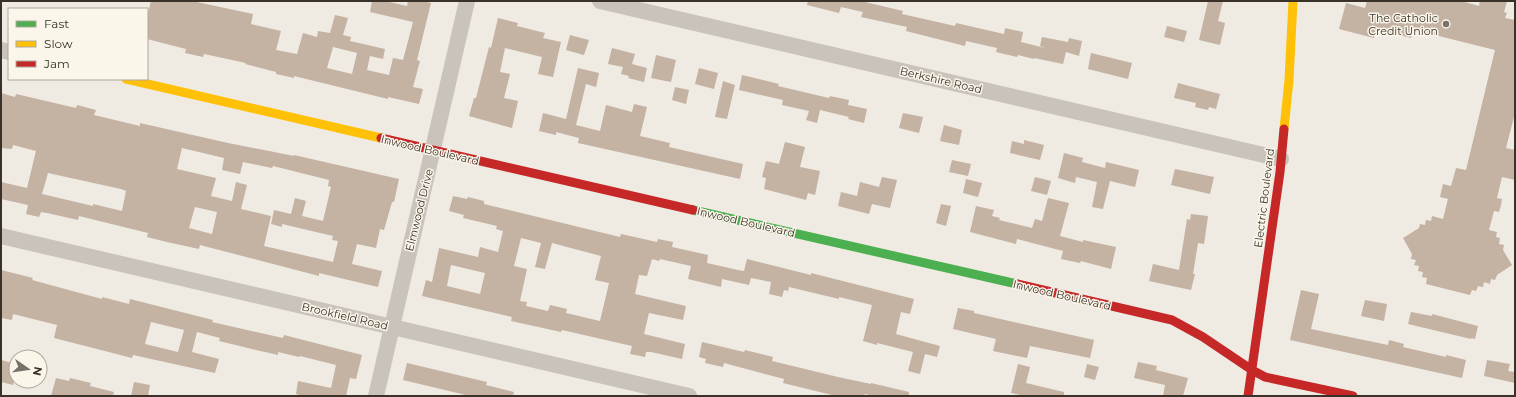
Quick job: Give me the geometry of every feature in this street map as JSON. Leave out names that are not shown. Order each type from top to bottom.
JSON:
[{"type":"street","name":"Elmwood Drive","points":[[376,396],[467,1]]},
{"type":"street","name":"Berkshire Road","points":[[600,1],[1281,159]]},
{"type":"street","name":"Electric Boulevard","points":[[1248,396],[1281,159],[1289,80],[1293,1]]},
{"type":"street","name":"Inwood Boulevard","points":[[130,80],[433,151],[1172,320],[1203,337],[1265,377],[1353,396]]},
{"type":"street","name":"Brookfield Road","points":[[1,236],[689,396]]},
{"type":"building","points":[[151,1],[192,1],[253,14],[251,24],[281,31],[276,50],[297,54],[303,33],[317,37],[318,31],[330,33],[335,15],[348,18],[343,35],[351,37],[350,41],[385,49],[383,59],[370,56],[367,70],[389,75],[393,58],[403,60],[413,22],[370,12],[372,1],[385,1],[407,6],[408,1],[423,1],[431,3],[417,60],[420,61],[413,87],[423,89],[419,104],[388,97],[388,99],[294,76],[294,78],[276,74],[276,72],[245,64],[246,63],[204,54],[203,57],[185,53],[186,49],[148,39],[148,13]],"holes":[[[333,47],[357,53],[352,74],[327,68]]]},
{"type":"building","points":[[808,1],[861,1],[903,11],[902,14],[955,26],[956,23],[1004,34],[1005,28],[1023,32],[1021,42],[1045,48],[1040,46],[1042,37],[1068,42],[1069,38],[1082,41],[1079,56],[1066,52],[1063,64],[1018,55],[1017,57],[996,52],[997,48],[966,41],[965,46],[906,31],[907,27],[861,17],[863,12],[841,7],[839,13],[807,5]]},
{"type":"building","points":[[1208,1],[1223,1],[1218,21],[1225,23],[1220,45],[1199,40]]},
{"type":"building","points":[[1367,1],[1461,1],[1479,6],[1480,1],[1507,1],[1504,12],[1507,13],[1505,18],[1515,20],[1515,113],[1506,148],[1515,150],[1515,180],[1502,177],[1497,198],[1502,199],[1501,205],[1499,212],[1494,211],[1489,230],[1497,232],[1496,237],[1500,238],[1499,244],[1504,245],[1503,250],[1512,265],[1497,275],[1495,280],[1491,279],[1490,284],[1484,282],[1483,287],[1478,286],[1476,291],[1472,290],[1470,295],[1426,284],[1427,278],[1422,277],[1423,272],[1418,271],[1419,266],[1414,265],[1416,260],[1411,259],[1412,254],[1403,238],[1419,228],[1420,224],[1425,225],[1426,220],[1431,221],[1432,216],[1443,219],[1448,199],[1440,197],[1443,184],[1451,186],[1456,168],[1466,170],[1495,50],[1423,32],[1413,31],[1411,38],[1376,29],[1374,38],[1339,29],[1346,3],[1365,8]]},
{"type":"building","points":[[498,18],[518,23],[517,26],[545,33],[543,38],[561,42],[553,77],[538,74],[542,57],[505,48],[500,72],[510,74],[504,98],[518,101],[512,128],[469,116],[474,98],[476,98],[489,47],[491,48]]},
{"type":"building","points":[[1167,26],[1187,31],[1184,42],[1164,37]]},
{"type":"building","points":[[570,35],[589,40],[584,55],[566,50]]},
{"type":"building","points":[[612,48],[635,54],[632,64],[647,68],[644,82],[628,78],[629,76],[621,74],[623,67],[608,64]]},
{"type":"building","points":[[1091,53],[1132,63],[1128,79],[1088,69]]},
{"type":"building","points":[[656,55],[676,60],[671,82],[651,78]]},
{"type":"building","points":[[578,68],[599,73],[596,87],[586,84],[576,125],[600,131],[606,105],[632,112],[634,104],[647,107],[640,136],[670,143],[669,147],[743,164],[740,179],[578,143],[579,138],[556,132],[556,135],[539,131],[543,113],[566,119]]},
{"type":"building","points":[[699,68],[718,73],[714,89],[695,84]]},
{"type":"building","points":[[742,75],[779,84],[778,86],[829,98],[830,96],[849,100],[848,105],[867,109],[864,123],[848,119],[849,117],[820,110],[817,123],[806,120],[809,111],[782,105],[783,100],[739,90]]},
{"type":"building","points":[[723,81],[735,85],[727,119],[715,117]]},
{"type":"building","points":[[1178,83],[1220,94],[1216,109],[1209,107],[1208,110],[1195,107],[1196,103],[1174,98]]},
{"type":"building","points":[[675,87],[689,90],[686,104],[672,100]]},
{"type":"building","points":[[1,93],[15,97],[16,94],[76,108],[77,105],[96,110],[94,115],[140,126],[140,123],[228,143],[294,155],[399,179],[394,202],[392,202],[384,230],[380,229],[376,248],[357,244],[352,264],[382,271],[378,287],[319,273],[319,276],[200,245],[199,249],[167,242],[147,237],[148,233],[79,216],[78,220],[41,212],[39,217],[26,214],[28,205],[1,199],[1,182],[27,188],[36,151],[13,145],[12,149],[1,148]],"holes":[[[182,148],[224,158],[222,170],[240,174],[243,162],[272,168],[273,166],[329,180],[328,186],[331,187],[323,221],[302,216],[306,201],[295,198],[291,214],[274,210],[271,224],[282,227],[282,224],[333,236],[332,240],[338,241],[333,262],[264,246],[271,216],[241,209],[247,185],[236,182],[232,201],[211,196],[216,178],[177,169]],[[48,173],[126,191],[122,211],[42,194]],[[195,207],[217,212],[212,234],[189,228]]]},
{"type":"building","points":[[903,113],[923,117],[919,133],[899,128]]},
{"type":"building","points":[[944,125],[962,130],[959,145],[940,141]]},
{"type":"building","points":[[1024,140],[1044,145],[1040,160],[1010,153],[1012,141],[1024,144]]},
{"type":"building","points":[[785,142],[805,147],[800,167],[820,171],[815,195],[808,193],[806,200],[764,189],[766,178],[762,177],[766,161],[779,164]]},
{"type":"building","points":[[1064,153],[1083,158],[1082,162],[1105,168],[1106,162],[1139,170],[1135,187],[1110,181],[1103,209],[1092,207],[1097,182],[1076,177],[1075,183],[1058,178]]},
{"type":"building","points":[[952,160],[971,164],[968,176],[949,172]]},
{"type":"building","points":[[1175,169],[1214,177],[1210,194],[1171,185]]},
{"type":"building","points":[[882,177],[897,180],[890,208],[872,204],[869,214],[838,206],[841,192],[857,196],[860,182],[879,187]]},
{"type":"building","points":[[1035,177],[1051,181],[1047,195],[1031,191]]},
{"type":"building","points":[[966,179],[982,183],[978,197],[963,193]]},
{"type":"building","points":[[453,196],[467,199],[468,197],[484,201],[484,204],[620,237],[621,234],[657,242],[658,239],[673,242],[672,247],[708,255],[707,263],[744,271],[747,259],[811,275],[811,273],[914,299],[910,314],[901,312],[896,334],[940,346],[937,357],[925,354],[920,374],[908,371],[913,352],[863,341],[872,305],[789,287],[788,291],[784,290],[782,297],[769,294],[771,282],[751,278],[749,285],[722,279],[721,287],[688,279],[691,266],[660,259],[659,261],[652,259],[647,276],[639,275],[635,294],[686,306],[683,320],[649,313],[644,334],[685,344],[682,359],[651,352],[646,352],[645,357],[630,354],[632,346],[562,330],[561,332],[511,321],[512,317],[422,296],[426,280],[432,282],[439,248],[478,257],[480,247],[498,252],[503,231],[496,229],[497,226],[463,218],[464,215],[449,211]],"holes":[[[521,238],[541,243],[535,267],[545,269],[552,243],[601,256],[595,280],[609,283],[600,321],[566,313],[567,309],[550,305],[548,311],[526,306],[527,302],[520,301],[527,269],[514,266]],[[451,265],[485,273],[480,294],[447,286]]]},
{"type":"building","points":[[1048,198],[1069,203],[1060,236],[1083,242],[1083,240],[1116,247],[1111,269],[1081,261],[1080,263],[1061,259],[1063,251],[1017,239],[1016,244],[970,232],[976,206],[994,210],[992,216],[1000,218],[999,220],[1032,228],[1035,219],[1042,221]]},
{"type":"building","points":[[941,204],[951,206],[946,226],[936,223]]},
{"type":"building","points":[[1191,214],[1208,216],[1204,244],[1198,243],[1193,274],[1195,274],[1191,290],[1149,281],[1153,264],[1179,270],[1187,219],[1190,220]]},
{"type":"building","points":[[1,270],[102,299],[102,297],[129,304],[130,299],[213,320],[212,322],[283,338],[284,335],[362,355],[356,379],[350,378],[346,396],[303,396],[296,394],[298,381],[331,388],[336,365],[300,356],[278,352],[278,355],[252,349],[219,341],[220,338],[197,332],[192,352],[219,359],[215,373],[133,355],[132,358],[54,338],[57,325],[13,314],[12,320],[1,318]],"holes":[[[151,322],[184,330],[178,352],[145,344]]]},
{"type":"building","points":[[1301,290],[1319,294],[1311,329],[1388,345],[1389,340],[1404,344],[1403,347],[1466,360],[1462,378],[1290,340]]},
{"type":"building","points":[[1365,300],[1387,304],[1384,321],[1361,316]]},
{"type":"building","points":[[958,308],[974,311],[974,313],[1094,340],[1090,358],[1030,346],[1027,358],[993,351],[996,339],[953,329]]},
{"type":"building","points":[[1411,312],[1432,316],[1432,314],[1478,326],[1475,339],[1408,324]]},
{"type":"building","points":[[702,342],[744,352],[745,350],[773,357],[772,361],[909,392],[909,396],[874,396],[865,394],[864,396],[836,396],[783,383],[784,379],[724,363],[723,367],[705,363],[706,359],[699,357]]},
{"type":"building","points":[[1,360],[8,362],[8,384],[1,382]]},
{"type":"building","points":[[1487,360],[1510,364],[1508,371],[1515,372],[1515,383],[1484,376]]},
{"type":"building","points":[[1138,362],[1157,366],[1156,370],[1188,378],[1183,396],[1163,396],[1165,385],[1134,378]]},
{"type":"building","points":[[407,363],[487,382],[486,385],[514,392],[513,396],[470,396],[403,380]]},
{"type":"building","points":[[1018,364],[1030,367],[1026,383],[1064,392],[1064,396],[1025,396],[1011,393]]},
{"type":"building","points":[[1087,364],[1099,367],[1095,380],[1084,377]]},
{"type":"building","points":[[56,378],[69,381],[70,378],[91,383],[90,386],[114,392],[113,396],[51,396]]},
{"type":"building","points":[[134,382],[150,385],[148,396],[131,396]]},
{"type":"traffic: fast","points":[[693,210],[1017,284]]},
{"type":"traffic: slow","points":[[1284,129],[1289,80],[1293,1]]},
{"type":"traffic: slow","points":[[130,80],[381,138]]},
{"type":"traffic: jam","points":[[1248,396],[1280,172],[1284,129]]},
{"type":"traffic: jam","points":[[381,138],[693,210]]},
{"type":"traffic: jam","points":[[1017,284],[1172,320],[1203,337],[1265,377],[1353,396]]},
{"type":"place","name":"The Catholic Credit Union","points":[[1446,24]]}]
